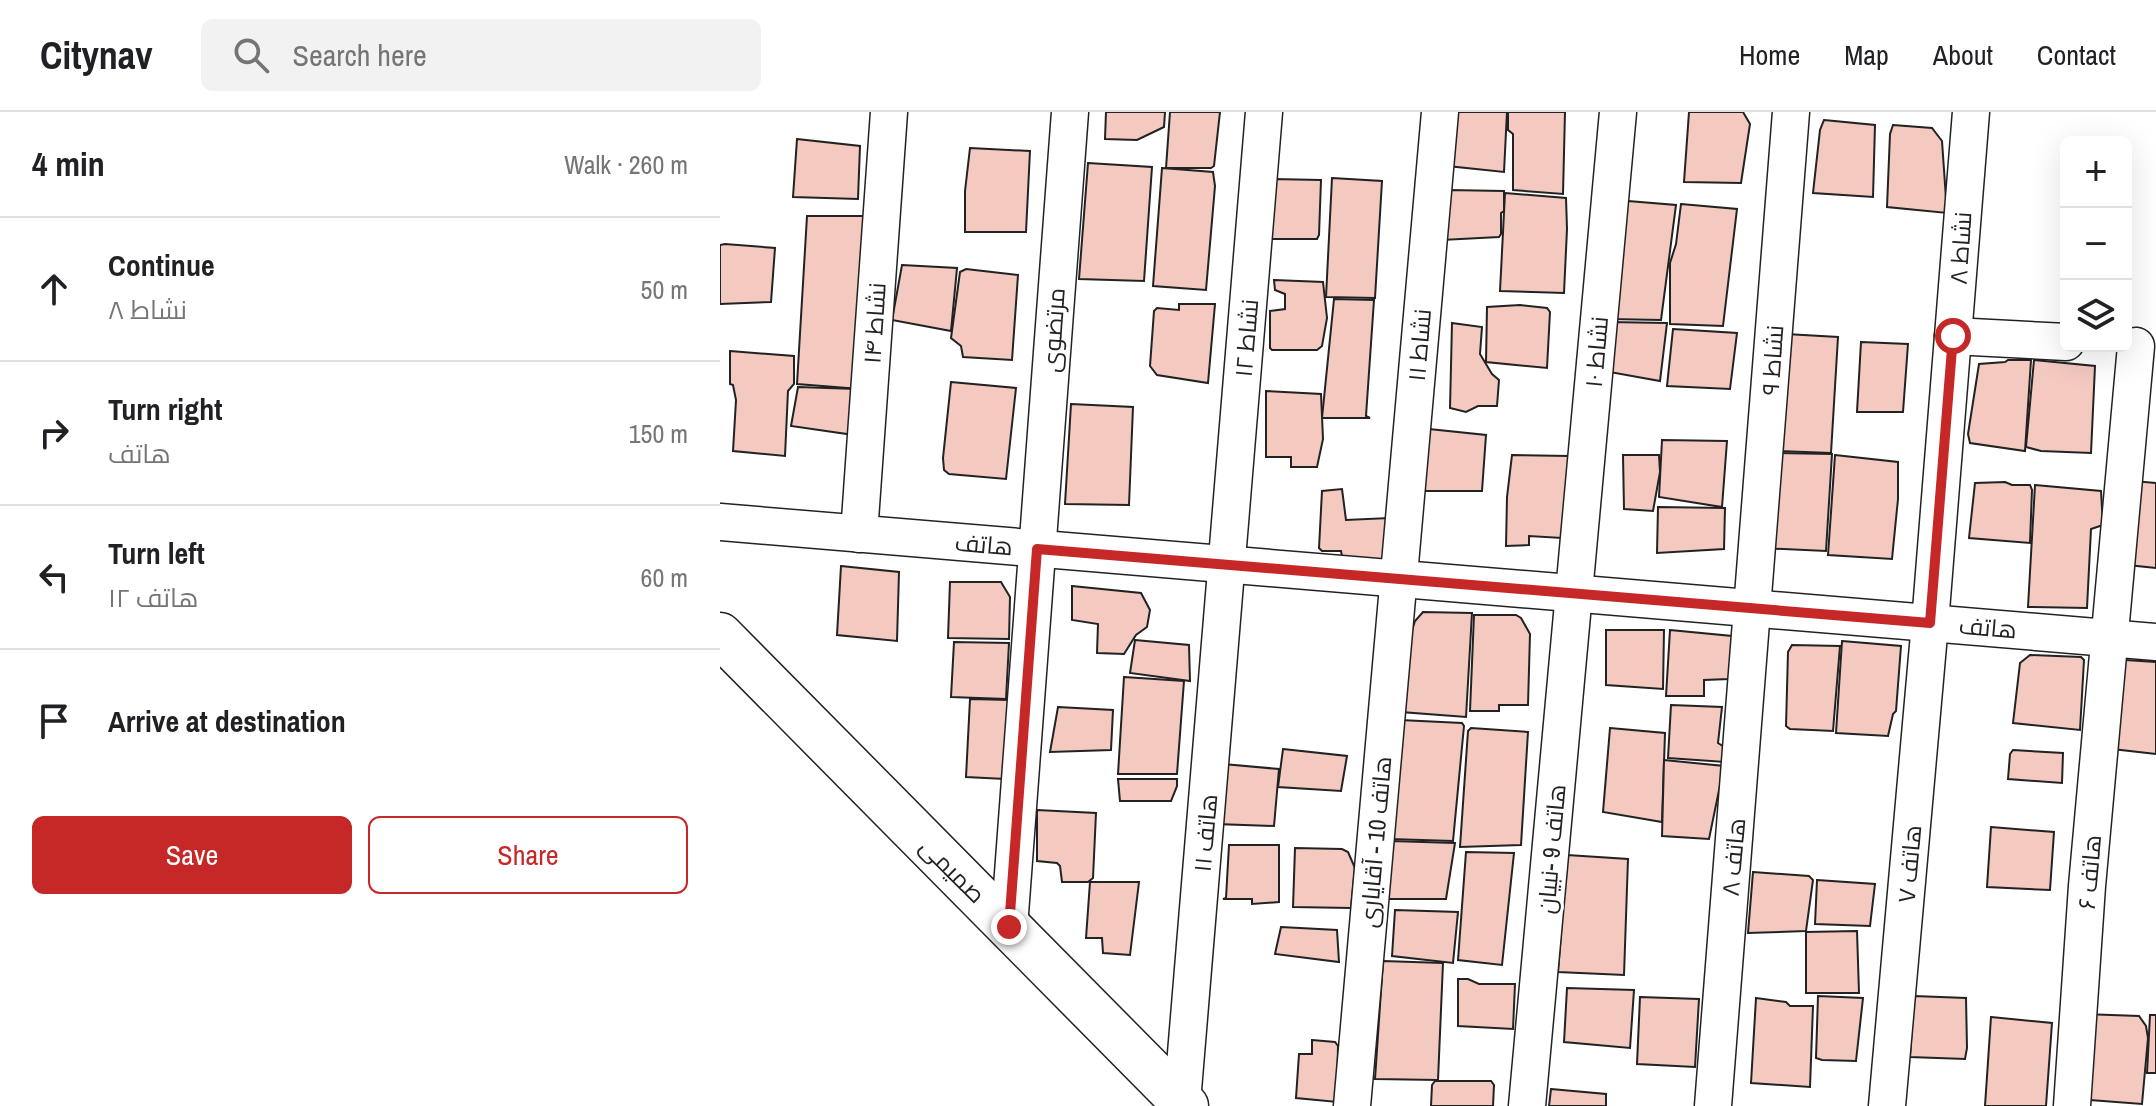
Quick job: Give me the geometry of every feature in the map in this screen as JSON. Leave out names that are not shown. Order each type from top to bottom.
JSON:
[{"type":"street","name":"نشاط ۱۴","points":[[859,534],[889,112]]},
{"type":"street","name":"مرتضوی","points":[[1009,927],[1070,112]]},
{"type":"street","name":"نشاط ۱۲","points":[[1227,565],[1264,112]]},
{"type":"street","name":"نشاط ۱۱","points":[[1397,578],[1440,112]]},
{"type":"street","name":"نشاط ۱۰","points":[[1574,593],[1618,112]]},
{"type":"street","name":"نشاط ۹","points":[[1753,608],[1791,112]]},
{"type":"street","name":"نشاط ۸","points":[[1930,623],[1971,112]]},
{"type":"street","points":[[1953,336],[2060,342]]},
{"type":"street","name":"هاتف ۶","points":[[2072,1106],[2087,886],[2139,347]]},
{"type":"street","name":"هاتف","points":[[720,522],[2156,642]]},
{"type":"street","name":"هاتف ۱۱","points":[[1184,1104],[1227,565]]},
{"type":"street","name":"هاتف 10 - آقایاری","points":[[1352,1106],[1397,578]]},
{"type":"street","name":"هاتف 9 -نبیان","points":[[1527,1106],[1574,593]]},
{"type":"street","name":"هاتف ۸","points":[[1713,1106],[1753,608]]},
{"type":"street","name":"هاتف ۷","points":[[1887,1106],[1930,623]]},
{"type":"street","name":"صمیمی","points":[[720,635],[1184,1104]]},
{"type":"building","points":[[1106,112],[1165,112],[1164,127],[1137,140],[1105,139]]},
{"type":"building","points":[[1170,112],[1220,112],[1214,166],[1166,168]]},
{"type":"building","points":[[1442,112],[1507,112],[1504,172],[1438,165]]},
{"type":"building","points":[[1508,112],[1565,112],[1563,194],[1513,190],[1513,134],[1508,130]]},
{"type":"building","points":[[1689,112],[1743,112],[1750,124],[1741,183],[1684,182]]},
{"type":"building","points":[[1824,120],[1875,125],[1873,197],[1813,193],[1820,130]]},
{"type":"building","points":[[1893,125],[1932,128],[1942,141],[1947,213],[1887,207]]},
{"type":"building","points":[[797,139],[860,146],[858,199],[793,197]]},
{"type":"building","points":[[970,148],[1030,151],[1026,232],[965,232],[965,191]]},
{"type":"building","points":[[1088,163],[1152,167],[1144,281],[1079,279]]},
{"type":"building","points":[[1162,168],[1213,172],[1215,186],[1206,290],[1153,286]]},
{"type":"building","points":[[1332,178],[1382,181],[1375,298],[1326,297]]},
{"type":"building","points":[[1272,179],[1321,180],[1317,239],[1269,239]]},
{"type":"building","points":[[1448,190],[1504,191],[1499,237],[1442,240]]},
{"type":"building","points":[[1505,193],[1566,198],[1564,293],[1500,291]]},
{"type":"building","points":[[1628,201],[1676,205],[1661,320],[1609,319]]},
{"type":"building","points":[[1681,204],[1737,209],[1723,326],[1670,324],[1670,263],[1676,244]]},
{"type":"building","points":[[807,216],[864,216],[860,389],[797,384]]},
{"type":"building","points":[[720,245],[775,248],[771,302],[720,304]]},
{"type":"building","points":[[902,265],[957,268],[951,331],[892,320]]},
{"type":"building","points":[[966,269],[1018,275],[1012,360],[963,357],[961,346],[951,338],[960,272]]},
{"type":"building","points":[[1274,280],[1323,282],[1327,318],[1322,346],[1317,350],[1270,348],[1270,311],[1285,309],[1285,294],[1275,290]]},
{"type":"building","points":[[1334,299],[1374,300],[1366,416],[1370,418],[1322,418]]},
{"type":"building","points":[[1179,304],[1215,304],[1208,383],[1157,375],[1150,366],[1154,311],[1157,308],[1179,310]]},
{"type":"building","points":[[1520,305],[1547,308],[1550,312],[1547,368],[1486,362],[1487,307]]},
{"type":"building","points":[[1609,322],[1667,323],[1660,381],[1604,371]]},
{"type":"building","points":[[1452,323],[1482,327],[1480,354],[1499,380],[1497,406],[1478,406],[1466,412],[1450,408]]},
{"type":"building","points":[[1673,329],[1737,333],[1730,389],[1667,386]]},
{"type":"building","points":[[1786,334],[1838,337],[1831,453],[1778,451]]},
{"type":"building","points":[[1861,342],[1908,344],[1903,412],[1857,412]]},
{"type":"building","points":[[730,351],[794,356],[794,384],[788,391],[785,456],[733,451],[736,400],[733,385],[730,384]]},
{"type":"building","points":[[2031,360],[2025,451],[1970,443],[1968,434],[1979,364]]},
{"type":"building","points":[[2034,360],[2095,366],[2091,453],[2041,451],[2026,447]]},
{"type":"building","points":[[951,382],[1016,388],[1006,479],[949,474],[944,470]]},
{"type":"building","points":[[798,387],[857,389],[854,435],[791,426]]},
{"type":"building","points":[[1266,391],[1321,394],[1323,439],[1317,467],[1291,467],[1291,457],[1266,457]]},
{"type":"building","points":[[1071,404],[1133,407],[1129,505],[1065,504]]},
{"type":"building","points":[[1429,429],[1486,435],[1482,491],[1423,491]]},
{"type":"building","points":[[1662,440],[1727,441],[1722,507],[1659,497]]},
{"type":"building","points":[[1771,453],[1832,454],[1826,551],[1761,548]]},
{"type":"building","points":[[1512,455],[1569,456],[1562,538],[1529,536],[1529,545],[1506,546]]},
{"type":"building","points":[[1623,455],[1659,455],[1660,472],[1653,511],[1624,509]]},
{"type":"building","points":[[1835,455],[1898,462],[1892,559],[1828,555]]},
{"type":"building","points":[[2133,481],[2156,483],[2156,568],[2128,565]]},
{"type":"building","points":[[1975,483],[2030,485],[2030,543],[1969,538]]},
{"type":"building","points":[[2035,485],[2101,491],[2103,525],[2091,529],[2087,608],[2028,607]]},
{"type":"building","points":[[1342,489],[1346,520],[1389,518],[1385,561],[1342,557],[1341,551],[1322,551],[1319,548],[1322,491]]},
{"type":"building","points":[[1658,507],[1725,508],[1724,549],[1657,553]]},
{"type":"building","points":[[841,566],[899,572],[897,641],[837,635]]},
{"type":"building","points":[[950,582],[1001,582],[1010,597],[1009,639],[948,638]]},
{"type":"building","points":[[1072,586],[1141,593],[1150,610],[1147,627],[1136,635],[1124,654],[1097,653],[1098,624],[1072,620]]},
{"type":"building","points":[[1423,612],[1472,613],[1466,717],[1401,712],[1404,655],[1415,621]]},
{"type":"building","points":[[1474,615],[1516,615],[1521,618],[1530,634],[1528,705],[1499,705],[1499,711],[1470,711]]},
{"type":"building","points":[[1606,630],[1664,630],[1663,689],[1606,685]]},
{"type":"building","points":[[1670,630],[1732,636],[1729,679],[1704,680],[1704,696],[1666,696]]},
{"type":"building","points":[[1135,640],[1189,645],[1190,681],[1130,673]]},
{"type":"building","points":[[1842,641],[1901,646],[1896,711],[1888,736],[1836,733]]},
{"type":"building","points":[[954,642],[1009,643],[1006,699],[951,697]]},
{"type":"building","points":[[1792,645],[1840,646],[1833,731],[1790,729],[1786,726],[1788,652]]},
{"type":"building","points":[[2030,655],[2081,657],[2084,660],[2080,730],[2013,723],[2020,663]]},
{"type":"building","points":[[2110,659],[2156,662],[2156,754],[2104,748]]},
{"type":"building","points":[[1124,677],[1184,681],[1177,774],[1118,774]]},
{"type":"building","points":[[970,699],[1010,700],[1005,779],[966,777]]},
{"type":"building","points":[[1671,705],[1722,707],[1718,743],[1726,748],[1725,762],[1668,758]]},
{"type":"building","points":[[1058,707],[1113,710],[1111,750],[1050,752]]},
{"type":"building","points":[[1400,720],[1462,723],[1464,726],[1453,841],[1390,839]]},
{"type":"building","points":[[1471,728],[1528,732],[1521,845],[1460,847],[1468,731]]},
{"type":"building","points":[[1610,728],[1665,733],[1662,822],[1603,812]]},
{"type":"building","points":[[1283,749],[1347,756],[1341,791],[1278,787]]},
{"type":"building","points":[[2013,750],[2063,753],[2062,783],[2008,779]]},
{"type":"building","points":[[1664,760],[1724,766],[1709,839],[1662,836]]},
{"type":"building","points":[[1223,764],[1279,769],[1274,826],[1216,824]]},
{"type":"building","points":[[1118,779],[1177,779],[1177,786],[1171,801],[1120,801]]},
{"type":"building","points":[[1037,810],[1096,813],[1093,878],[1088,882],[1062,882],[1057,863],[1037,861]]},
{"type":"building","points":[[1991,827],[2054,832],[2050,890],[1987,887]]},
{"type":"building","points":[[1391,841],[1455,843],[1446,899],[1388,899]]},
{"type":"building","points":[[1229,845],[1279,845],[1279,902],[1252,904],[1252,899],[1223,899],[1226,898]]},
{"type":"building","points":[[1295,848],[1342,849],[1348,852],[1355,868],[1351,908],[1293,907]]},
{"type":"building","points":[[1466,852],[1514,853],[1502,965],[1458,960]]},
{"type":"building","points":[[1567,855],[1628,859],[1624,975],[1558,972]]},
{"type":"building","points":[[1753,872],[1809,876],[1813,880],[1806,931],[1748,933]]},
{"type":"building","points":[[1817,880],[1875,884],[1870,926],[1815,924]]},
{"type":"building","points":[[1090,882],[1139,882],[1130,955],[1103,953],[1102,938],[1086,938]]},
{"type":"building","points":[[1395,910],[1458,912],[1453,963],[1392,956]]},
{"type":"building","points":[[1281,927],[1337,930],[1339,962],[1275,954]]},
{"type":"building","points":[[1857,931],[1859,993],[1806,993],[1806,932]]},
{"type":"building","points":[[1383,961],[1443,963],[1438,1080],[1375,1079]]},
{"type":"building","points":[[1458,979],[1479,984],[1515,984],[1513,1029],[1458,1026]]},
{"type":"building","points":[[1567,988],[1634,990],[1630,1048],[1564,1042]]},
{"type":"building","points":[[1818,996],[1863,998],[1856,1061],[1816,1058]]},
{"type":"building","points":[[1914,996],[1966,998],[1965,1059],[1910,1057]]},
{"type":"building","points":[[1640,997],[1699,999],[1695,1067],[1637,1064]]},
{"type":"building","points":[[1756,998],[1786,1002],[1790,1006],[1813,1006],[1810,1087],[1751,1083]]},
{"type":"building","points":[[2083,1014],[2139,1016],[2146,1026],[2148,1038],[2142,1104],[2077,1099]]},
{"type":"building","points":[[2150,1015],[2156,1015],[2156,1073],[2147,1073]]},
{"type":"building","points":[[1991,1017],[2052,1023],[2046,1106],[1985,1106]]},
{"type":"building","points":[[1312,1040],[1335,1042],[1338,1046],[1337,1102],[1296,1098],[1299,1054],[1312,1054]]},
{"type":"building","points":[[1435,1081],[1491,1081],[1494,1085],[1493,1106],[1431,1106]]},
{"type":"building","points":[[1551,1089],[1606,1094],[1606,1106],[1549,1106]]},
{"type":"route","points":[[1009,927],[1037,549],[1930,623],[1953,336]]}]
